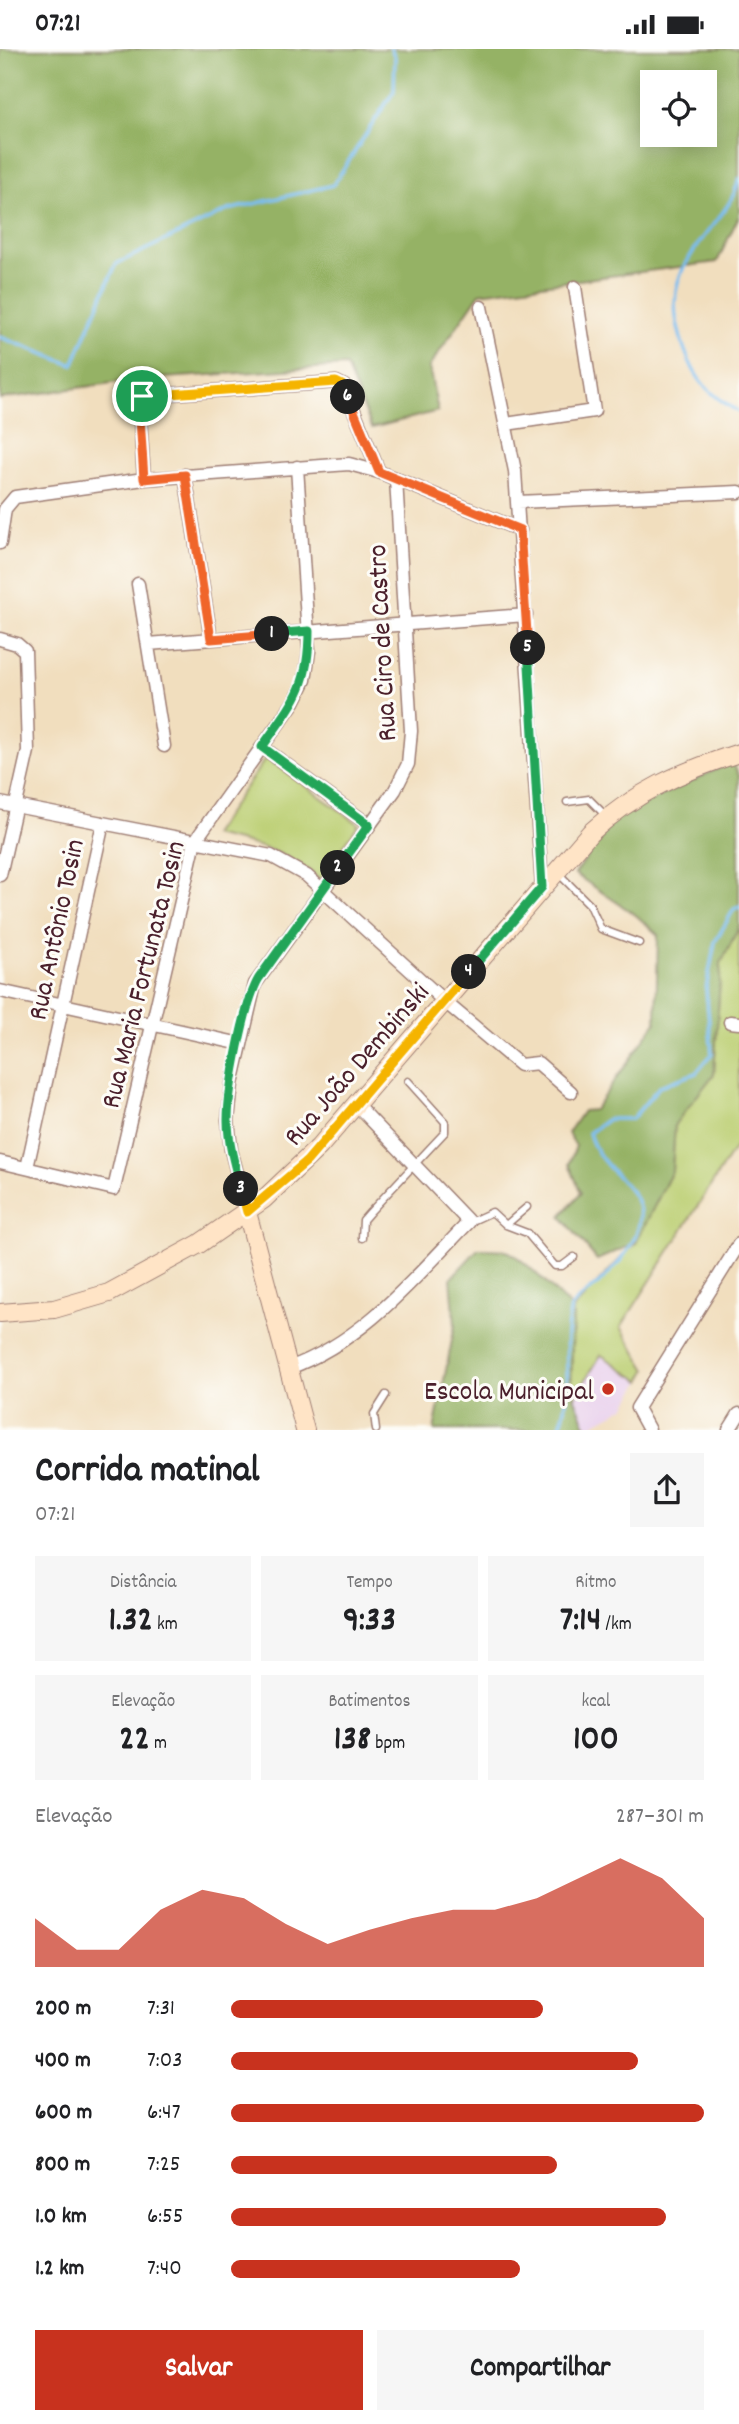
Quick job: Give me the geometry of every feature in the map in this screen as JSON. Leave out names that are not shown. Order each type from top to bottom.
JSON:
[{"type":"main road","name":"Rua João Dembinski","points":[[0,1313],[54,1309],[109,1293],[189,1250],[247,1212],[300,1167],[556,871],[607,818],[632,799],[677,774],[739,753]]},
{"type":"main road","points":[[247,1212],[305,1430]]},
{"type":"street","points":[[506,424],[594,411],[575,287]]},
{"type":"street","points":[[481,307],[506,424],[518,502],[542,887]]},
{"type":"street","points":[[144,479],[139,403],[142,396],[336,382],[344,386],[379,472]]},
{"type":"street","points":[[0,543],[5,509],[10,500],[144,479],[349,464],[379,472],[520,530]]},
{"type":"street","name":"Rua Maria Fortunata Tosin","points":[[26,1168],[114,1189],[195,841],[262,747],[305,680],[309,631],[297,467]]},
{"type":"street","points":[[185,475],[211,639]]},
{"type":"street","name":"Rua Ciro de Castro","points":[[247,1212],[233,1158],[228,1120],[240,1044],[255,984],[395,790],[408,764],[411,731],[396,479]]},
{"type":"street","points":[[518,502],[739,492]]},
{"type":"street","points":[[138,584],[164,746]]},
{"type":"street","points":[[148,644],[526,615]]},
{"type":"street","points":[[0,639],[22,647],[26,656],[29,737],[0,875]]},
{"type":"street","points":[[262,747],[369,825]]},
{"type":"street","points":[[0,803],[271,856],[297,869],[444,1001],[520,1065],[538,1063],[571,1092]]},
{"type":"street","name":"Rua Antônio Tosin","points":[[26,1168],[103,823]]},
{"type":"street","points":[[0,991],[240,1044]]},
{"type":"street","points":[[289,1369],[327,1353],[355,1335],[469,1222],[356,1104]]},
{"type":"street","points":[[0,1162],[26,1168]]},
{"type":"street","points":[[649,1430],[637,1408],[737,1252]]},
{"type":"street","points":[[729,1430],[739,1414]]},
{"type":"lane","points":[[567,801],[589,799],[607,818]]},
{"type":"lane","points":[[556,871],[590,905],[601,929],[639,943]]},
{"type":"lane","points":[[362,1238],[363,1220],[445,1132],[444,1122],[408,1080]]},
{"type":"lane","points":[[506,1225],[527,1207]]},
{"type":"lane","points":[[469,1222],[492,1212],[506,1225],[527,1233],[555,1266],[562,1266],[574,1257]]},
{"type":"lane","points":[[376,1430],[374,1414],[386,1395]]},
{"type":"shaded area","name":"Escola Municipal","points":[[601,1355],[641,1381],[625,1407],[588,1427],[575,1397]]},
{"type":"green space","points":[[0,49],[739,49],[739,216],[717,262],[480,293],[429,367],[438,411],[372,428],[346,366],[133,380],[0,399]]},
{"type":"green space","points":[[266,758],[359,824],[320,880],[295,861],[282,855],[256,845],[212,835]]},
{"type":"green space","points":[[732,762],[739,775],[739,927],[721,963],[714,1074],[675,1124],[672,1171],[636,1243],[597,1260],[561,1216],[581,1193],[569,1164],[576,1146],[568,1133],[583,1111],[594,1110],[656,1022],[658,935],[637,916],[575,874],[616,817]]},
{"type":"green space","points":[[739,927],[739,1141],[621,1327],[647,1370],[641,1381],[601,1355],[575,1397],[571,1389],[573,1309],[636,1242],[672,1171],[675,1124],[714,1074],[721,963]]},
{"type":"green space","points":[[478,1249],[499,1249],[512,1254],[573,1309],[571,1389],[588,1430],[434,1430],[455,1325],[451,1278]]},
{"type":"waterway","points":[[0,337],[73,365],[116,264],[228,210],[333,185],[394,91],[395,57],[391,49]]},
{"type":"waterway","points":[[739,179],[729,204],[683,269],[675,297],[678,329],[693,370],[712,393],[739,412]]},
{"type":"waterway","points":[[558,1430],[566,1401],[567,1339],[571,1308],[618,1264],[634,1240],[640,1215],[630,1190],[601,1157],[589,1133],[608,1119],[632,1119],[660,1086],[696,1073],[712,1054],[706,989],[715,942],[734,909],[739,907]]},
{"type":"place","name":"Escola Municipal","points":[[608,1389]]},
{"type":"route","points":[[340,383],[344,386],[379,472],[520,530],[542,887],[307,1161],[247,1212],[231,1150],[228,1120],[232,1084],[252,993],[259,978],[369,825],[262,747],[294,702],[305,680],[309,631],[211,639],[185,475],[144,479],[139,403],[142,396],[340,383]]}]
